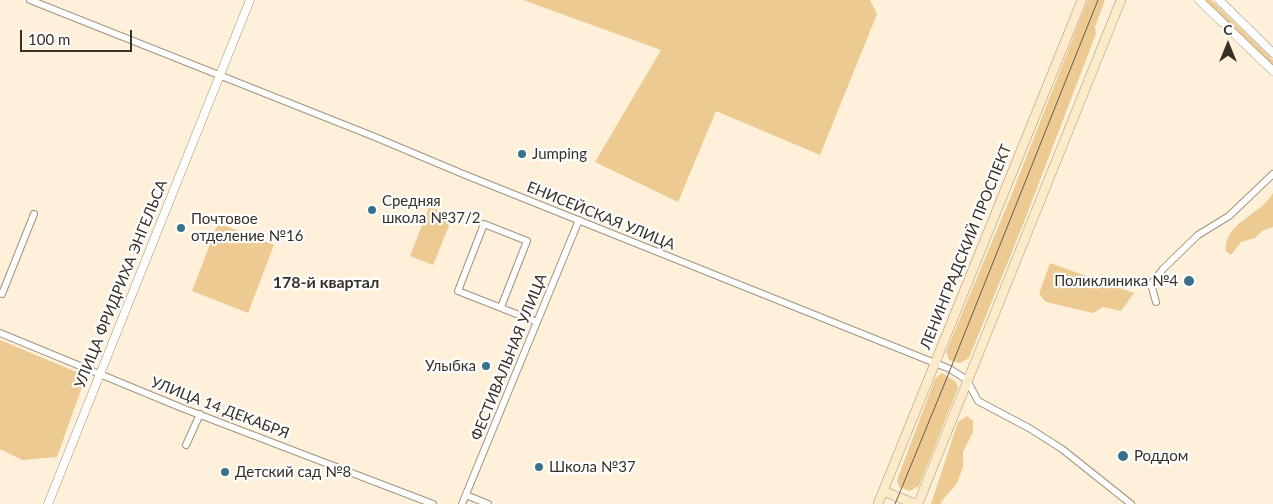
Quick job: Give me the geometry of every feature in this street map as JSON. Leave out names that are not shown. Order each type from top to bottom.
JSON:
[{"type":"main road","name":"ЛЕНИНГРАДСКИЙ ПРОСПЕКТ","points":[[878,504],[1082,0]]},
{"type":"main road","points":[[883,491],[917,504],[1121,0]]},
{"type":"street","name":"ЕНИСЕЙСКАЯ УЛИЦА","points":[[30,0],[950,369],[967,380]]},
{"type":"street","name":"УЛИЦА ФРИДРИХА ЭНГЕЛЬСА","points":[[48,504],[250,0]]},
{"type":"street","points":[[1198,0],[1273,71]]},
{"type":"street","points":[[1219,0],[1273,52]]},
{"type":"street","points":[[1156,302],[1151,284],[1163,269],[1198,235],[1228,216],[1273,174]]},
{"type":"street","points":[[0,293],[2,294],[34,214]]},
{"type":"street","name":"ФЕСТИВАЛЬНАЯ УЛИЦА","points":[[462,504],[579,220]]},
{"type":"street","points":[[501,307],[527,241],[484,224],[458,291],[538,322]]},
{"type":"street","name":"УЛИЦА 14 ДЕКАБРЯ","points":[[0,333],[200,414],[433,504]]},
{"type":"street","points":[[967,380],[978,401],[1029,428],[1062,449],[1131,504]]},
{"type":"street","points":[[186,445],[200,414]]},
{"type":"street","points":[[466,495],[488,504]]},
{"type":"shaded area","points":[[523,0],[870,0],[877,14],[820,155],[716,111],[678,202],[595,162],[661,50]]},
{"type":"shaded area","points":[[1088,0],[1105,0],[1095,27],[1096,34],[1024,222],[969,358],[960,363],[949,360],[946,352],[1011,196]]},
{"type":"shaded area","points":[[1205,0],[1211,0],[1273,60],[1273,66]]},
{"type":"shaded area","points":[[1273,193],[1273,227],[1262,231],[1255,238],[1241,242],[1231,255],[1226,251],[1227,241],[1231,233],[1244,219],[1261,207]]},
{"type":"shaded area","points":[[429,207],[453,216],[433,265],[410,256]]},
{"type":"shaded area","points":[[218,223],[274,245],[248,313],[192,291]]},
{"type":"shaded area","points":[[1050,263],[1134,293],[1121,311],[1103,307],[1093,313],[1046,302],[1039,294]]},
{"type":"shaded area","points":[[0,340],[86,376],[57,457],[22,460],[0,449]]},
{"type":"shaded area","points":[[942,373],[956,382],[958,388],[919,486],[910,491],[899,487],[897,480],[935,379]]},
{"type":"shaded area","points":[[967,416],[973,421],[973,432],[963,452],[963,467],[957,483],[941,504],[931,504],[958,422]]},
{"type":"tram line","points":[[895,504],[1098,0]]},
{"type":"place","name":"Jumping","points":[[522,154]]},
{"type":"place","name":"Средняя школа №37/2","points":[[372,210]]},
{"type":"place","name":"Почтовое отделение №16","points":[[181,228]]},
{"type":"place","name":"Поликлиника №4","points":[[1189,281]]},
{"type":"place","name":"Улыбка","points":[[486,366]]},
{"type":"place","name":"Роддом","points":[[1123,456]]},
{"type":"place","name":"Школа №37","points":[[539,467]]},
{"type":"place","name":"Детский сад №8","points":[[225,472]]},
{"type":"district","name":"178-й квартал","points":[[326,283]]}]
